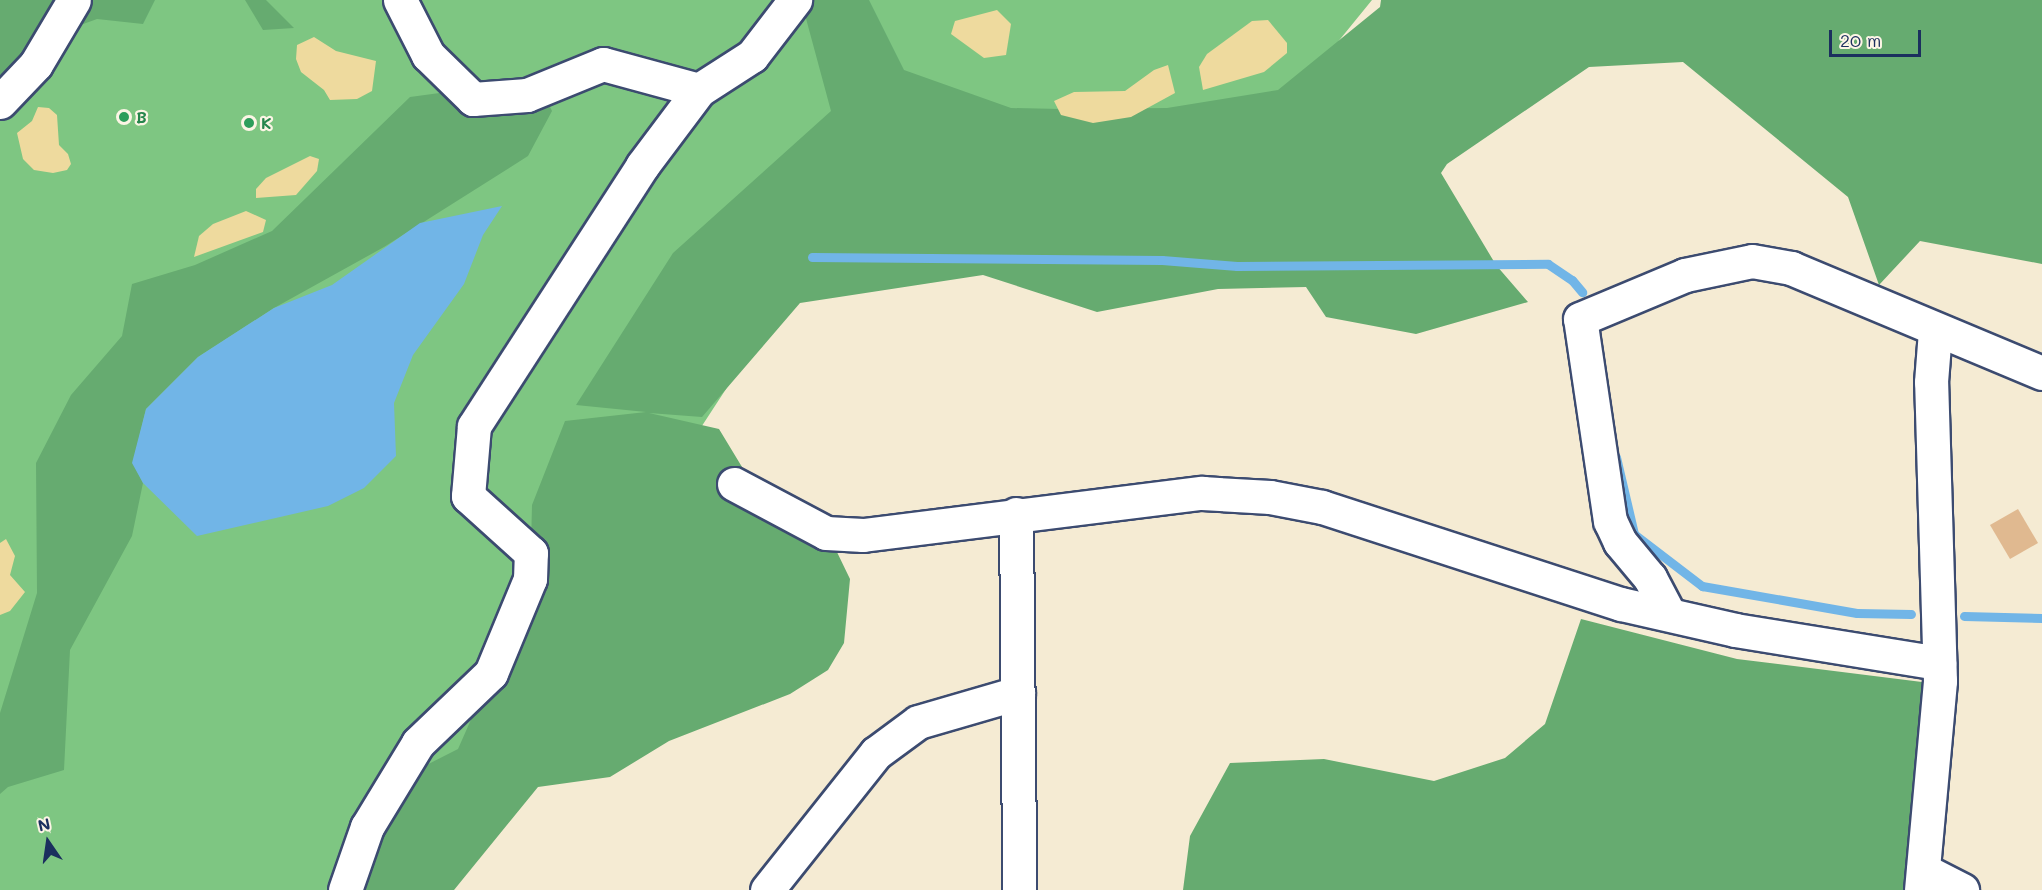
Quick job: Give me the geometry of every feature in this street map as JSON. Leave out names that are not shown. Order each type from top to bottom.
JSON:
[{"type":"street","points":[[0,102],[36,64],[74,0]]},
{"type":"street","points":[[400,0],[428,55],[473,99],[527,95],[603,64],[699,90]]},
{"type":"street","points":[[345,890],[367,827],[418,743],[491,674],[530,579],[531,553],[468,496],[474,426],[642,166],[699,90],[752,56],[795,0]]},
{"type":"street","points":[[1668,614],[1650,578],[1620,542],[1610,521],[1580,319],[1685,275],[1752,261],[1791,268],[1935,331],[2042,373]]},
{"type":"street","points":[[1935,331],[1931,382],[1939,663],[1922,880],[1962,890]]},
{"type":"street","points":[[734,484],[826,533],[862,536],[1016,514],[1202,493],[1270,497],[1322,507],[1621,604],[1735,630],[1939,663]]},
{"type":"street","points":[[1016,514],[1019,890]]},
{"type":"street","points":[[767,890],[876,753],[918,722],[1018,693]]},
{"type":"green space","points":[[0,0],[1372,0],[1183,232],[812,257],[593,593],[376,890],[0,890]]},
{"type":"green space","points":[[0,0],[155,0],[143,24],[97,19],[64,31],[43,84],[0,114]]},
{"type":"green space","points":[[245,0],[266,0],[294,28],[263,30]]},
{"type":"green space","points":[[801,0],[869,0],[904,70],[1011,108],[1060,109],[1167,108],[1278,90],[1380,7],[1381,0],[2042,0],[2042,264],[1920,241],[1879,285],[1848,197],[1683,62],[1589,67],[1447,164],[1441,173],[1496,265],[1528,302],[1416,334],[1326,317],[1306,287],[1218,289],[1097,312],[983,275],[800,303],[702,417],[649,413],[719,429],[765,505],[835,548],[850,579],[844,643],[828,670],[790,694],[669,741],[610,777],[538,787],[454,890],[347,890],[393,782],[458,749],[530,586],[532,505],[565,421],[646,412],[576,405],[673,253],[831,111]]},
{"type":"green space","points":[[537,80],[552,111],[528,156],[384,247],[274,308],[198,357],[146,409],[133,463],[143,483],[132,536],[70,650],[64,770],[8,787],[0,794],[0,713],[37,593],[36,463],[71,395],[122,336],[132,284],[195,265],[272,231],[410,97]]},
{"type":"green space","points":[[1581,619],[1737,659],[1922,682],[1934,752],[1921,890],[1183,890],[1190,836],[1230,763],[1324,759],[1434,781],[1505,758],[1545,724]]},
{"type":"sand","points":[[997,10],[1011,24],[1006,55],[984,58],[951,34],[955,21]]},
{"type":"sand","points":[[1268,20],[1287,43],[1287,53],[1264,72],[1203,90],[1199,67],[1207,54],[1252,21]]},
{"type":"sand","points":[[314,37],[336,51],[376,61],[372,91],[357,99],[330,100],[324,90],[301,72],[296,59],[297,45]]},
{"type":"sand","points":[[1168,65],[1175,93],[1131,117],[1093,123],[1061,115],[1054,101],[1074,92],[1125,91],[1154,70]]},
{"type":"sand","points":[[38,107],[49,108],[57,115],[59,145],[68,154],[71,164],[67,170],[53,173],[34,170],[23,159],[17,133],[32,121]]},
{"type":"sand","points":[[310,156],[319,159],[317,171],[296,195],[256,198],[256,189],[266,178]]},
{"type":"sand","points":[[246,211],[266,220],[263,232],[194,257],[199,236],[213,224]]},
{"type":"sand","points":[[6,539],[15,556],[10,575],[25,592],[10,611],[0,615],[0,543]]},
{"type":"water","points":[[502,206],[483,235],[464,284],[413,355],[394,403],[396,456],[364,488],[328,506],[197,536],[143,483],[132,463],[146,409],[198,357],[274,308],[332,285],[420,223]]},
{"type":"building","points":[[2018,509],[2038,543],[2010,559],[1990,525]]},
{"type":"waterway","points":[[812,257],[1162,260],[1237,266],[1548,264],[1572,280],[1582,292]]},
{"type":"waterway","points":[[1616,457],[1634,534],[1702,586],[1857,613],[1911,614]]},
{"type":"waterway","points":[[1964,616],[2042,618]]},
{"type":"place","name":"B","points":[[124,117]]},
{"type":"place","name":"K","points":[[249,123]]}]
